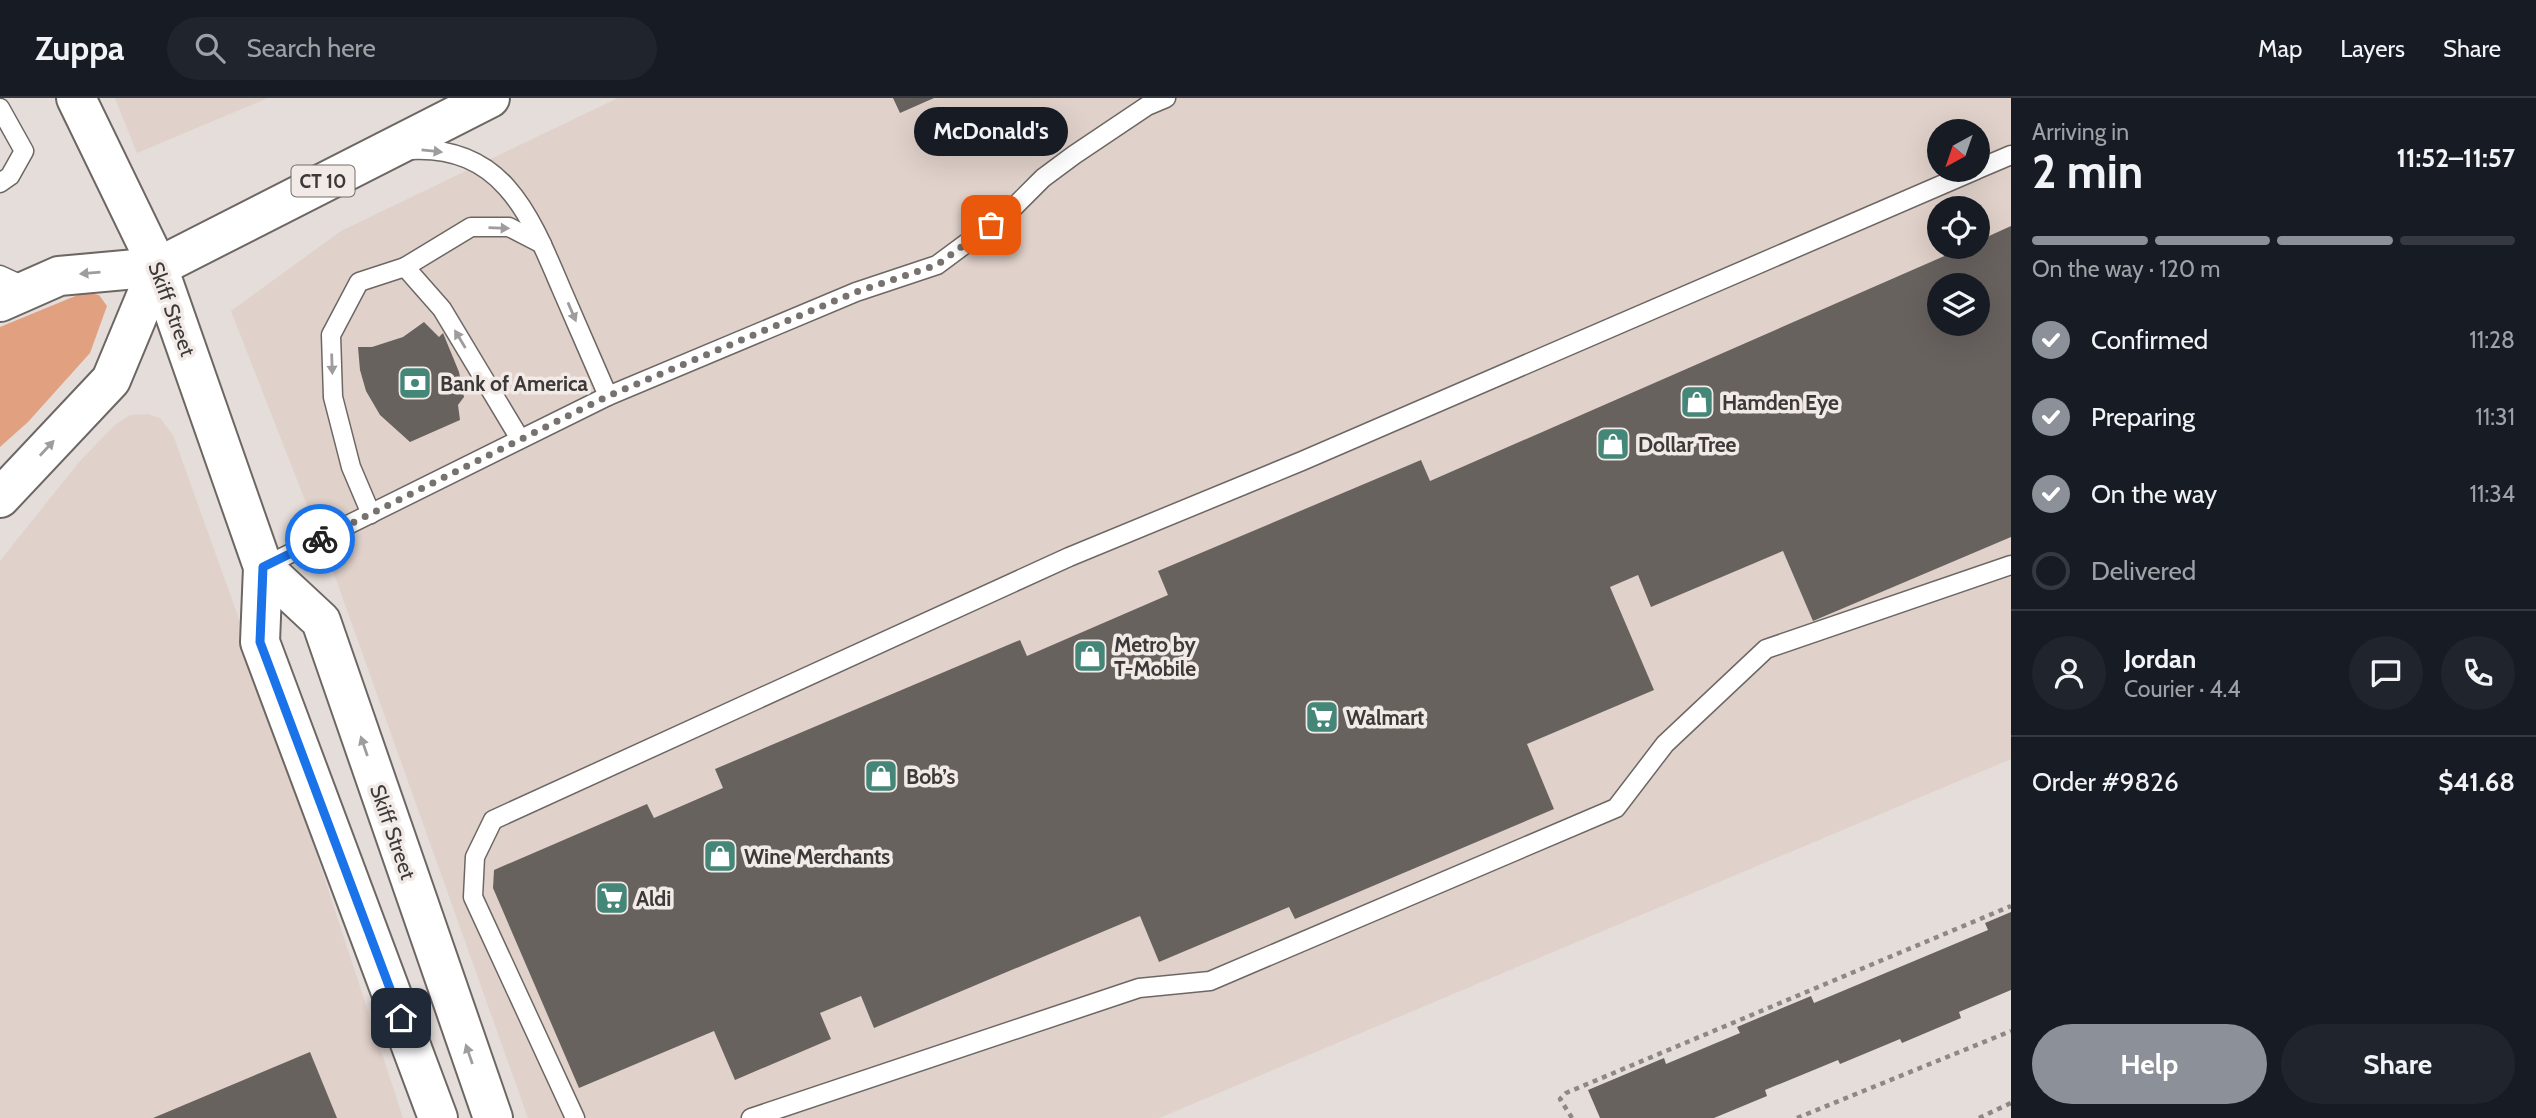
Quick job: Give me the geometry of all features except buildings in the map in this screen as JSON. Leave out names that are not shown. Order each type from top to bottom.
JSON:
[{"type":"street","name":"Skiff Street","points":[[76,98],[158,267],[263,567],[260,642],[438,1118]]},
{"type":"street","name":"CT 10","points":[[10,288],[59,276],[158,267],[490,98]]},
{"type":"street","points":[[0,498],[111,380],[158,267]]},
{"type":"street","name":"Skiff Street","points":[[263,567],[321,621],[493,1118]]},
{"type":"lane","points":[[263,567],[608,396],[856,292],[937,265],[1010,211],[1043,178],[1074,155],[1147,106],[1166,98]]},
{"type":"lane","points":[[0,108],[24,151],[10,176],[0,183]]},
{"type":"lane","points":[[365,160],[427,149],[470,158],[508,188],[525,208],[608,396]]},
{"type":"lane","points":[[1990,164],[2011,155]]},
{"type":"lane","points":[[575,1118],[473,897],[475,857],[493,820],[1069,557],[1315,455],[1947,182]]},
{"type":"lane","points":[[371,514],[351,467],[333,397],[331,335],[359,282],[405,267],[471,227],[509,227],[542,244]]},
{"type":"lane","points":[[405,267],[442,309],[520,439]]},
{"type":"lane","points":[[751,1118],[1139,988],[1210,981],[1616,808],[1665,744],[1766,649],[2011,565]]},
{"type":"path","points":[[1572,1118],[1560,1100],[1566,1093],[2011,906]]},
{"type":"path","points":[[1797,1118],[2011,1031]]},
{"type":"path","points":[[1979,1118],[2011,1103]]},
{"type":"shaded area","points":[[115,98],[268,98],[137,153]]},
{"type":"shaded area","points":[[618,98],[2011,98],[2011,759],[1159,1118],[528,1118],[337,582],[231,311],[341,231]]},
{"type":"shaded area","points":[[85,292],[99,295],[107,306],[90,353],[28,422],[0,447],[0,327]]},
{"type":"shaded area","points":[[148,414],[160,418],[173,435],[244,633],[403,1118],[0,1118],[0,561],[80,461],[116,424],[130,415]]},
{"type":"way so far","points":[[320,539],[608,396],[774,329],[856,292],[937,265],[991,225]]},
{"type":"place","name":"McDonald's","points":[[991,225]]},
{"type":"place","name":"Bank of America","points":[[415,383]]},
{"type":"place","name":"Hamden Eye","points":[[1697,402]]},
{"type":"place","name":"Dollar Tree","points":[[1613,444]]},
{"type":"place","name":"Metro by T-Mobile","points":[[1090,656]]},
{"type":"place","name":"Walmart","points":[[1322,717]]},
{"type":"place","name":"Bob’s","points":[[881,776]]},
{"type":"place","name":"Wine Merchants","points":[[720,856]]},
{"type":"place","name":"Aldi","points":[[612,898]]},
{"type":"route","points":[[320,539],[263,567],[260,642],[401,1018]]}]
